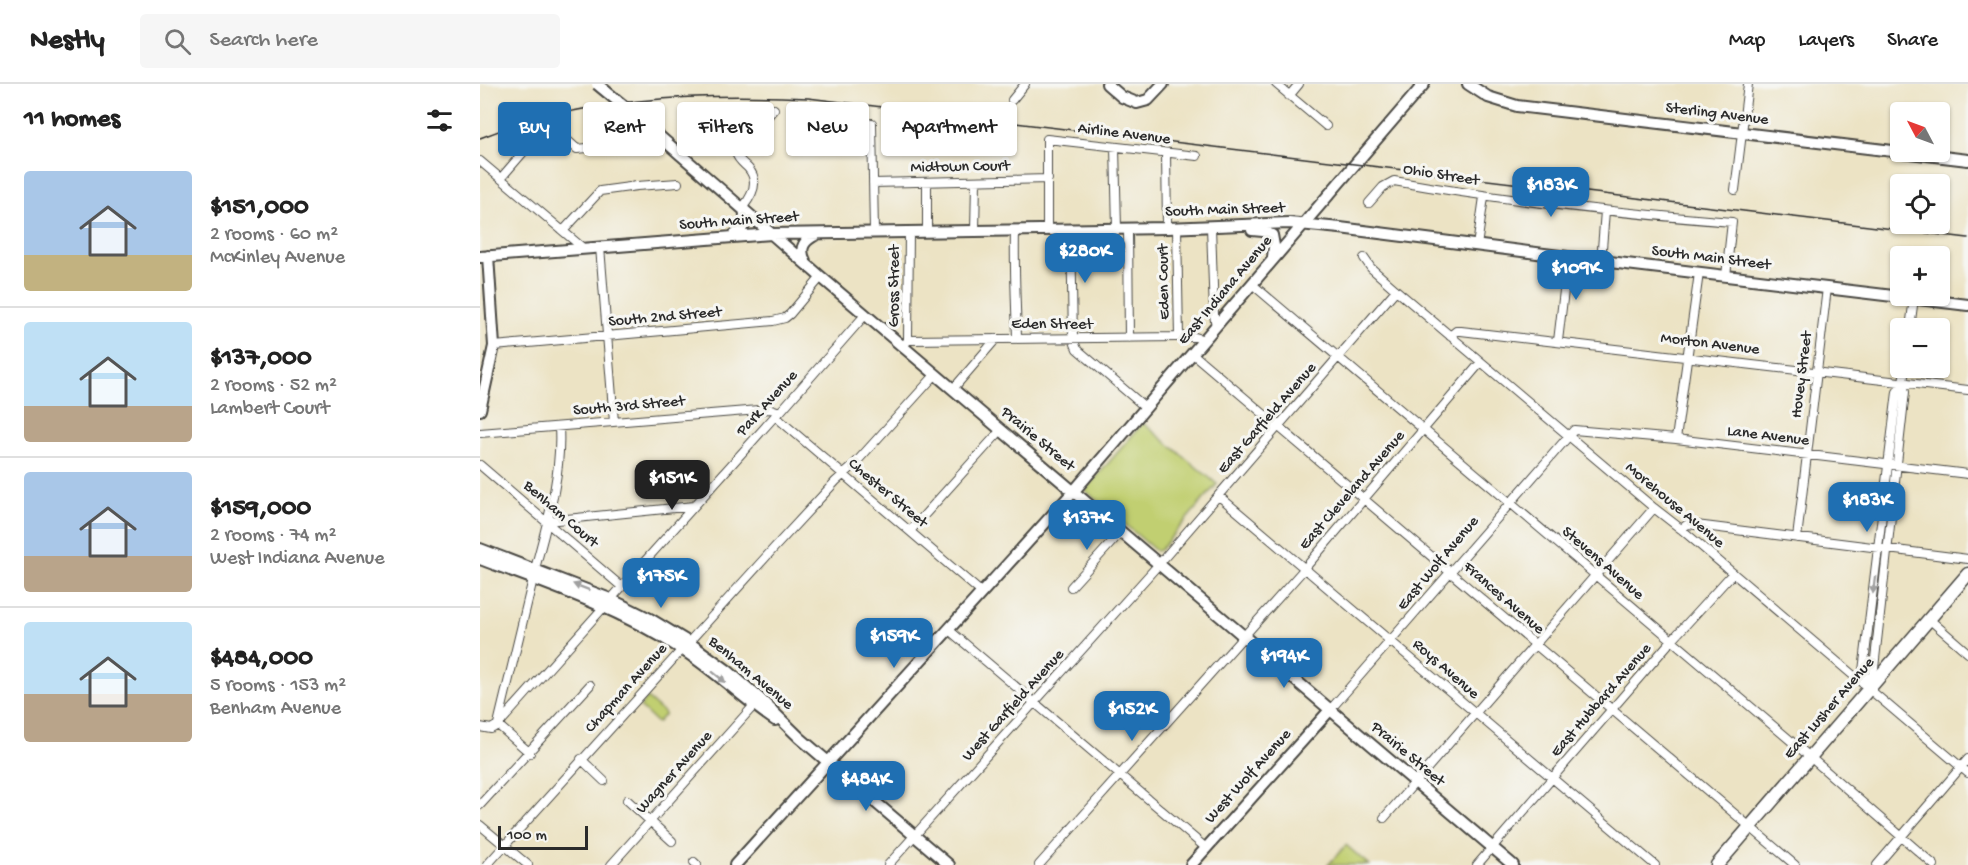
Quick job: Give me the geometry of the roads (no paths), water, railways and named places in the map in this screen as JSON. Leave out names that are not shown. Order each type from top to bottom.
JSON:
[{"type":"main road","name":"Prairie Street","points":[[597,84],[744,208],[821,278],[865,315],[906,344],[935,375],[1513,865]]},
{"type":"main road","points":[[1107,84],[1122,97],[1137,104],[1148,100],[1162,84]]},
{"type":"main road","name":"East Indiana Avenue","points":[[735,865],[1074,491],[1424,84]]},
{"type":"main road","name":"Sterling Avenue","points":[[1468,84],[1488,97],[1517,106],[1968,160]]},
{"type":"main road","points":[[730,237],[745,223],[744,208]]},
{"type":"main road","name":"South Main Street","points":[[484,257],[772,234],[1303,224],[1568,258],[1890,295]]},
{"type":"main road","points":[[1232,226],[1238,230],[1270,233],[1274,246],[1273,259]]},
{"type":"main road","points":[[806,264],[802,255],[802,246],[818,233]]},
{"type":"main road","points":[[480,410],[494,346],[484,257]]},
{"type":"main road","name":"South Main Street","points":[[1950,303],[1968,305]]},
{"type":"main road","name":"Benham Avenue","points":[[480,549],[606,603],[640,624],[685,645],[757,702],[949,865]]},
{"type":"main road","name":"Benham Avenue","points":[[480,559],[534,574]]},
{"type":"main road","name":"East Lusher Avenue","points":[[1717,865],[1968,574]]},
{"type":"main road","name":"West Wolf Avenue","points":[[1191,865],[1330,710]]},
{"type":"street","points":[[1012,100],[1025,84]]},
{"type":"street","points":[[1276,84],[1326,126]]},
{"type":"street","points":[[1289,96],[1299,84]]},
{"type":"street","points":[[1735,190],[1748,84]]},
{"type":"street","points":[[872,123],[874,232]]},
{"type":"street","points":[[501,178],[546,129],[555,129],[577,149],[583,149]]},
{"type":"street","name":"Airline Avenue","points":[[1048,179],[1047,139],[1197,156]]},
{"type":"street","points":[[1115,147],[1129,338]]},
{"type":"street","name":"Eden Court","points":[[1166,153],[1179,337]]},
{"type":"street","points":[[737,156],[750,171],[754,184],[751,197],[744,208]]},
{"type":"street","points":[[480,161],[583,248]]},
{"type":"street","points":[[1047,229],[1048,179]]},
{"type":"street","name":"Midtown Court","points":[[873,183],[1048,179]]},
{"type":"street","points":[[975,231],[976,181]]},
{"type":"street","name":"Ohio Street","points":[[1370,203],[1383,187],[1394,181],[1484,197],[1605,212],[1732,222],[1726,276]]},
{"type":"street","points":[[927,182],[927,231]]},
{"type":"street","points":[[563,231],[600,191],[678,183]]},
{"type":"street","points":[[1477,246],[1484,197]]},
{"type":"street","points":[[1601,261],[1605,212]]},
{"type":"street","points":[[1211,226],[1216,326]]},
{"type":"street","points":[[1071,229],[1073,339],[1077,349],[1146,408]]},
{"type":"street","points":[[1015,230],[1014,278],[1017,338]]},
{"type":"street","name":"Gross Street","points":[[906,344],[909,231]]},
{"type":"street","points":[[600,247],[614,422]]},
{"type":"street","name":"Morehouse Avenue","points":[[1364,258],[1371,268],[1396,290],[1968,773]]},
{"type":"street","points":[[1558,341],[1568,258]]},
{"type":"street","points":[[1676,439],[1699,273]]},
{"type":"street","name":"South 2nd Street","points":[[494,346],[773,321],[790,314],[821,278]]},
{"type":"street","name":"Stevens Avenue","points":[[1252,284],[1934,865]]},
{"type":"street","name":"Hovey Street","points":[[1797,537],[1827,288]]},
{"type":"street","name":"East Garfield Avenue","points":[[1160,564],[1396,290]]},
{"type":"street","name":"Park Avenue","points":[[498,725],[865,315]]},
{"type":"street","name":"Morton Avenue","points":[[1450,336],[1456,331],[1461,331],[1558,341],[1968,390]]},
{"type":"street","name":"Eden Street","points":[[906,344],[1017,338],[1195,337],[1205,340]]},
{"type":"street","points":[[953,389],[996,339]]},
{"type":"street","name":"Frances Avenue","points":[[1193,354],[1795,865]]},
{"type":"street","name":"East Cleveland Avenue","points":[[1039,865],[1305,568],[1481,362]]},
{"type":"street","name":"Chapman Avenue","points":[[487,865],[685,645],[935,375]]},
{"type":"street","points":[[1869,688],[1874,668],[1882,548],[1892,465],[1905,392],[1904,378]]},
{"type":"street","name":"South 3rd Street","points":[[480,433],[771,409],[778,414]]},
{"type":"street","name":"Chester Street","points":[[778,414],[843,474],[982,593]]},
{"type":"street","points":[[480,727],[491,729],[498,725],[558,472],[559,427]]},
{"type":"street","name":"Lane Avenue","points":[[1568,435],[1578,429],[1968,474]]},
{"type":"street","points":[[910,531],[1001,430]]},
{"type":"street","name":"East Wolf Avenue","points":[[1330,710],[1568,435]]},
{"type":"street","name":"Benham Court","points":[[480,465],[622,587]]},
{"type":"street","name":"Roys Avenue","points":[[1219,496],[1655,865]]},
{"type":"street","points":[[547,521],[694,506]]},
{"type":"street","points":[[1384,818],[1654,508]]},
{"type":"street","points":[[1681,529],[1688,524],[1968,559]]},
{"type":"street","points":[[1071,587],[1121,532]]},
{"type":"street","name":"West Garfield Avenue","points":[[888,865],[1160,564]]},
{"type":"street","name":"East Hubbard Avenue","points":[[1478,865],[1671,641],[1733,573]]},
{"type":"street","points":[[1929,620],[1968,653]]},
{"type":"street","points":[[949,630],[1206,848]]},
{"type":"street","points":[[480,805],[590,685]]},
{"type":"street","name":"Wagner Avenue","points":[[610,865],[757,702]]},
{"type":"street","points":[[498,725],[529,753]]},
{"type":"street","points":[[581,759],[604,781]]},
{"type":"street","points":[[1877,865],[1968,759]]},
{"type":"street","points":[[627,800],[672,841]]},
{"type":"street","points":[[480,825],[528,865]]},
{"type":"railway","points":[[480,138],[519,124],[600,106],[725,96],[808,98],[1968,238]]}]
